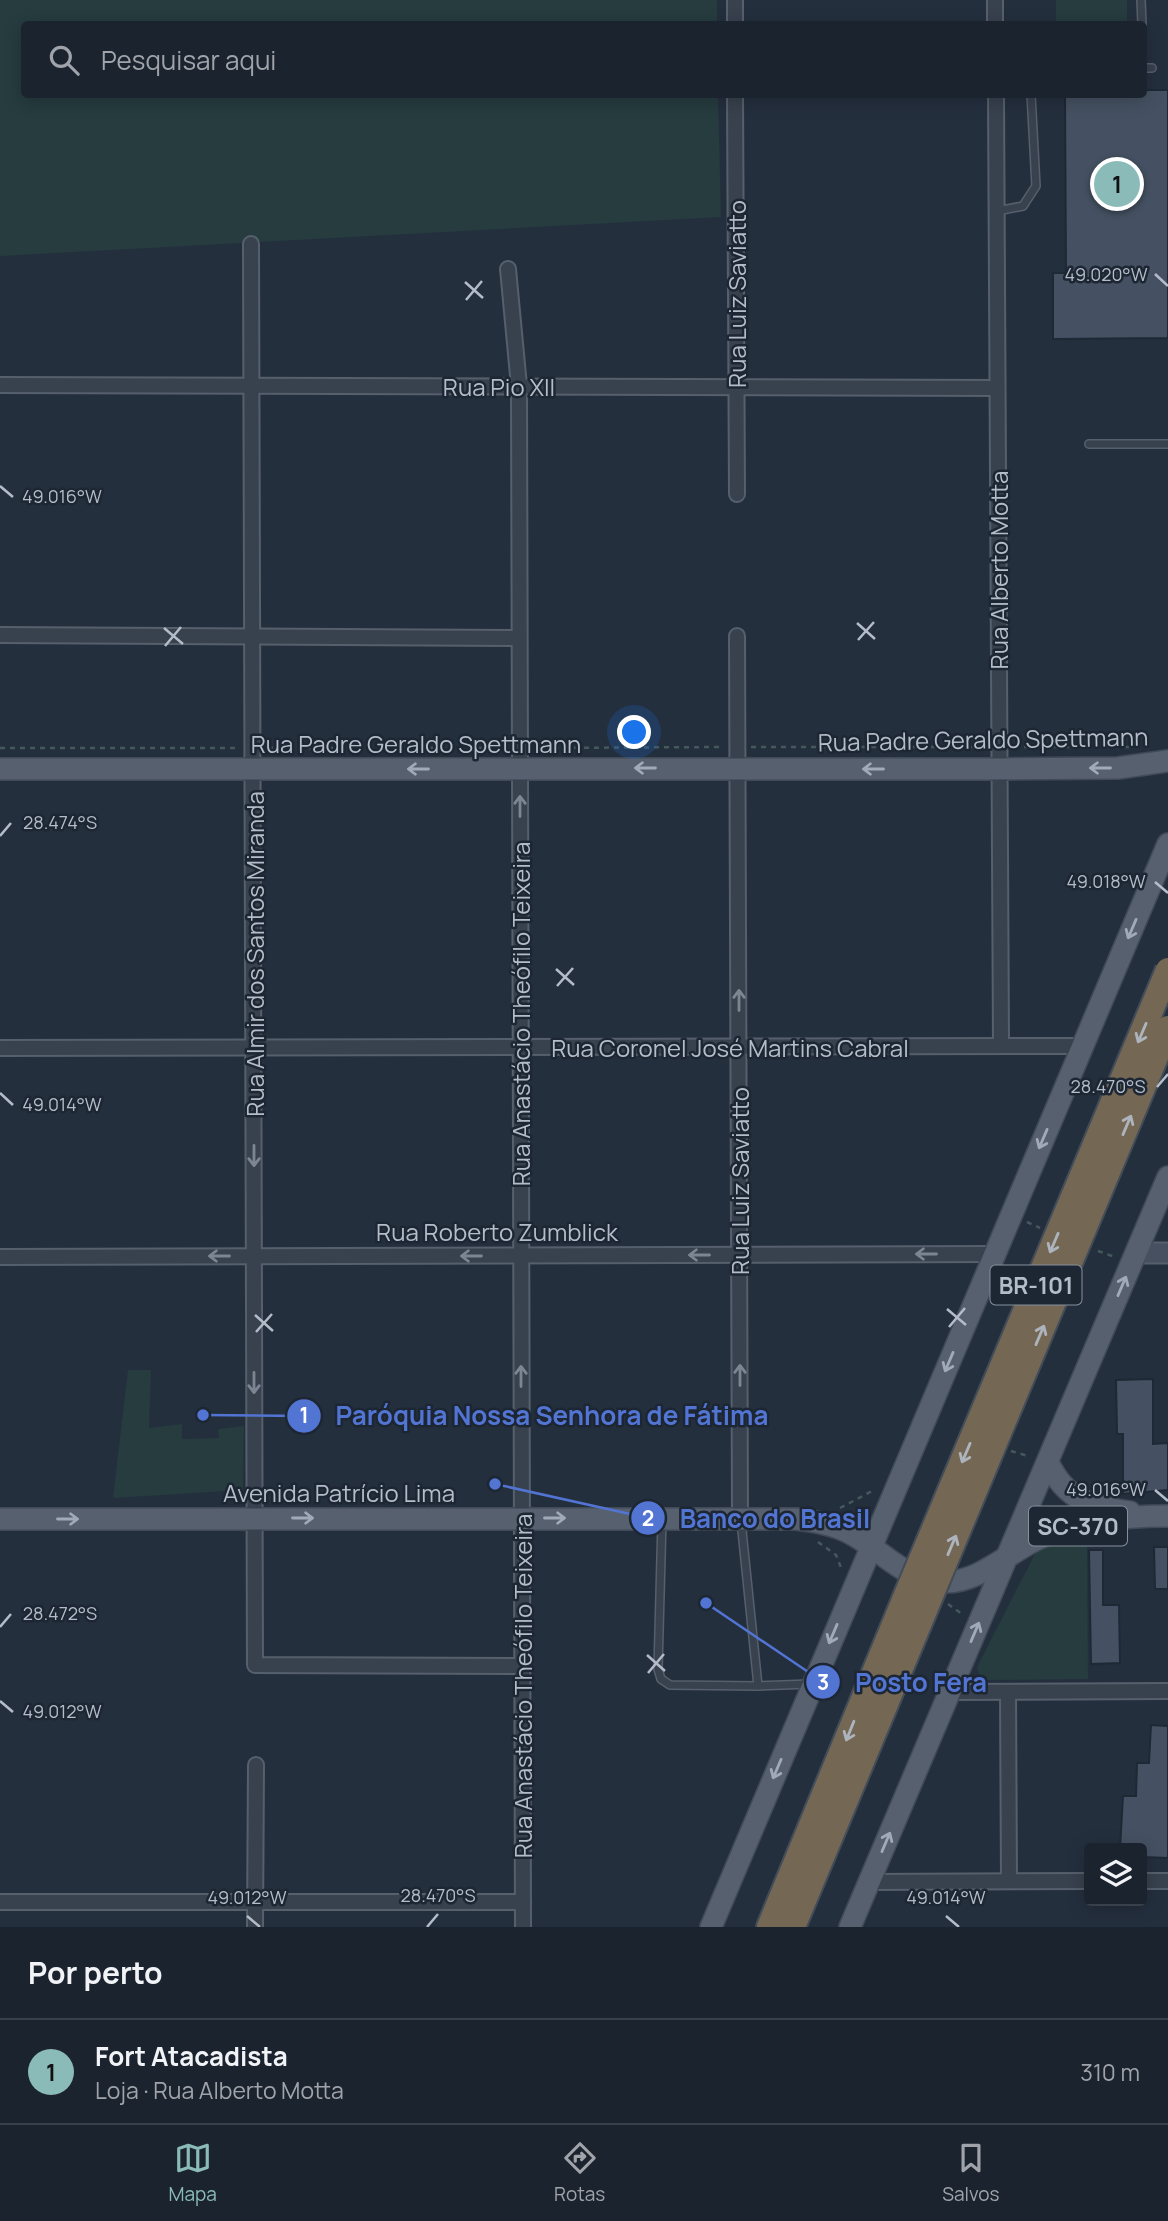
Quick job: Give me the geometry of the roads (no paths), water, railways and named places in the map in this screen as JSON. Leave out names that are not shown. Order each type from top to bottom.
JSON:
[{"type":"highway","name":"BR-101","points":[[793,1927],[915,1604],[1168,970]]},
{"type":"highway","name":"BR-101","points":[[769,1927],[915,1604],[1168,1028]]},
{"type":"main road","name":"Rua Padre Geraldo Spettmann","points":[[0,769],[254,758],[738,758],[999,769],[1118,768],[1168,761]]},
{"type":"main road","points":[[711,1927],[1168,844]]},
{"type":"main road","points":[[850,1927],[1168,1177]]},
{"type":"main road","name":"Avenida Patrício Lima","points":[[1048,1462],[1067,1492],[1085,1502],[1160,1516]]},
{"type":"main road","name":"Avenida Patrício Lima","points":[[0,1519],[740,1517],[810,1521],[848,1532],[907,1573],[925,1580],[947,1583],[981,1572],[1063,1530],[1160,1516]]},
{"type":"main road","points":[[810,1521],[847,1546],[859,1574]]},
{"type":"street","points":[[735,0],[735,21]]},
{"type":"street","points":[[995,0],[995,21]]},
{"type":"street","name":"Rua Luiz Saviatto","points":[[735,98],[737,494]]},
{"type":"street","name":"Rua Alberto Motta","points":[[996,98],[1001,1046]]},
{"type":"street","name":"Rua Almir dos Santos Miranda","points":[[251,244],[255,1665],[522,1666]]},
{"type":"street","name":"Rua Anastácio Theófilo Teixeira","points":[[508,269],[519,386],[523,1927]]},
{"type":"street","name":"Rua Pio XII","points":[[0,385],[997,388]]},
{"type":"street","points":[[0,635],[519,638]]},
{"type":"street","name":"Rua Luiz Saviatto","points":[[737,636],[740,1517]]},
{"type":"street","name":"Rua Coronel José Martins Cabral","points":[[0,1048],[1082,1046]]},
{"type":"street","points":[[1136,1253],[1168,1253]]},
{"type":"street","name":"Rua Roberto Zumblick","points":[[0,1257],[995,1254]]},
{"type":"street","points":[[949,1692],[1168,1691]]},
{"type":"street","points":[[1008,1692],[1009,1881]]},
{"type":"street","points":[[255,1927],[256,1765]]},
{"type":"street","points":[[869,1882],[1084,1881]]},
{"type":"street","points":[[1147,1881],[1168,1881]]},
{"type":"street","points":[[0,1902],[523,1902]]},
{"type":"lane","points":[[1141,0],[1142,21]]},
{"type":"lane","points":[[996,211],[1023,206],[1036,186],[1031,98]]},
{"type":"lane","points":[[1089,444],[1168,444]]},
{"type":"lane","points":[[740,1517],[758,1686]]},
{"type":"lane","points":[[662,1518],[658,1670],[662,1679],[670,1685],[813,1684]]},
{"type":"place","name":"Fort Atacadista","points":[[1117,184]]},
{"type":"place","name":"Paróquia Nossa Senhora de Fátima","points":[[203,1415]]},
{"type":"place","name":"Banco do Brasil","points":[[495,1484]]},
{"type":"place","name":"Posto Fera","points":[[706,1603]]}]
